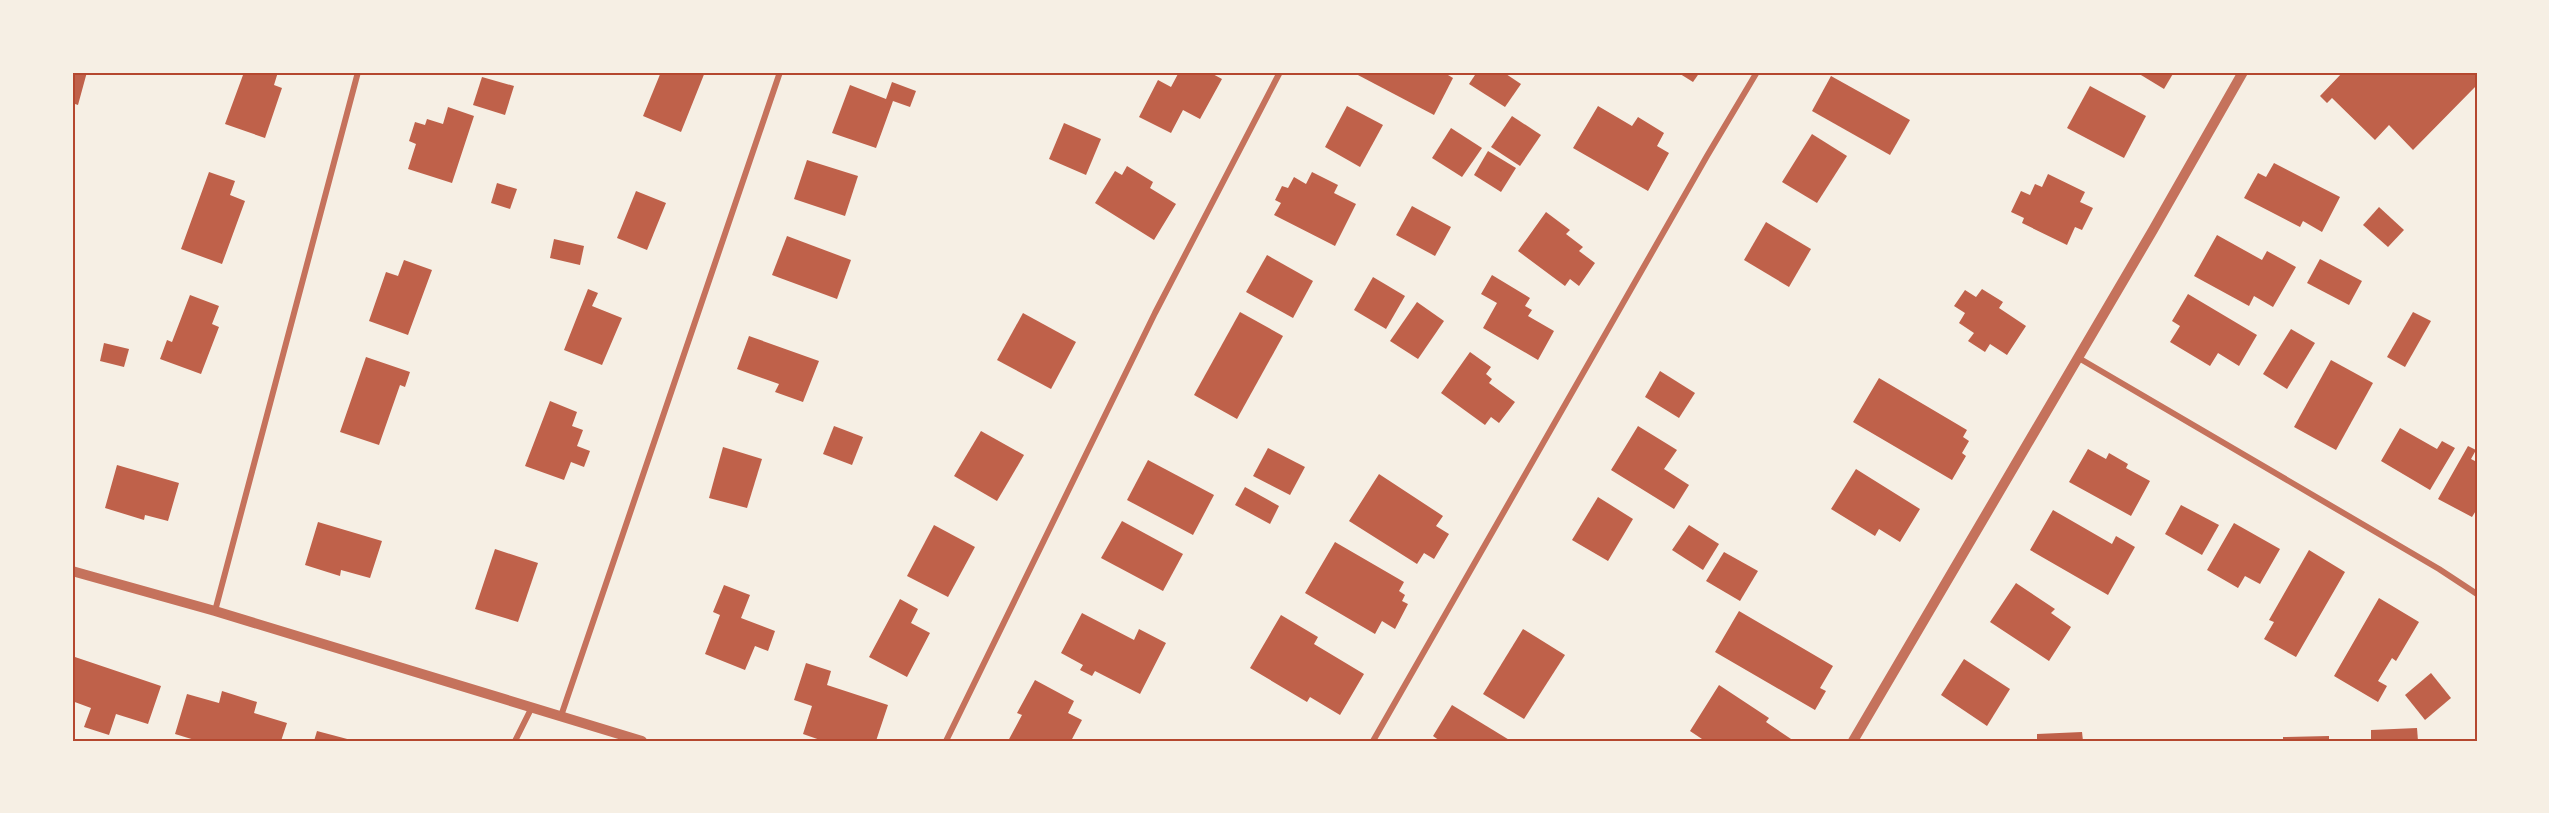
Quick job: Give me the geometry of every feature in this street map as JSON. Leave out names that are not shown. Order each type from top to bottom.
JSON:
[{"type":"street","points":[[215,610],[358,72]]},
{"type":"street","points":[[561,716],[780,72]]},
{"type":"street","points":[[946,741],[1155,313],[1280,72]]},
{"type":"street","points":[[1373,741],[1757,72]]},
{"type":"street","points":[[1853,741],[2153,230],[2242,72]]},
{"type":"street","points":[[2077,357],[2477,594]]},
{"type":"street","points":[[72,571],[215,610],[642,741]]},
{"type":"street","points":[[515,741],[532,707]]},
{"type":"building","points":[[72,72],[87,72],[78,105],[72,103]]},
{"type":"building","points":[[236,72],[278,72],[274,85],[282,88],[265,138],[225,124],[243,75]]},
{"type":"building","points":[[661,72],[705,72],[681,132],[643,116]]},
{"type":"building","points":[[1179,72],[1209,72],[1222,79],[1200,119],[1183,110],[1171,133],[1139,117],[1158,80],[1171,87]]},
{"type":"building","points":[[1357,72],[1443,72],[1453,78],[1434,115],[1356,74]]},
{"type":"building","points":[[1477,72],[1503,72],[1521,84],[1505,107],[1469,84]]},
{"type":"building","points":[[1677,72],[1700,72],[1693,82]]},
{"type":"building","points":[[2136,72],[2174,72],[2164,89]]},
{"type":"building","points":[[2343,72],[2477,72],[2477,85],[2413,150],[2389,125],[2375,140],[2332,98],[2327,103],[2320,96]]},
{"type":"building","points":[[1831,76],[1910,120],[1890,155],[1812,111]]},
{"type":"building","points":[[482,77],[514,86],[505,115],[473,105]]},
{"type":"building","points":[[892,82],[916,91],[910,107],[893,101],[876,148],[832,133],[850,85],[886,99]]},
{"type":"building","points":[[2090,86],[2146,116],[2124,158],[2067,128]]},
{"type":"building","points":[[1347,106],[1383,125],[1360,167],[1325,147]]},
{"type":"building","points":[[1598,106],[1632,126],[1638,117],[1664,133],[1657,146],[1669,153],[1648,191],[1573,148]]},
{"type":"building","points":[[448,107],[474,116],[452,183],[408,169],[416,144],[409,141],[415,122],[425,125],[427,119],[443,124]]},
{"type":"building","points":[[1512,116],[1541,135],[1520,166],[1491,147]]},
{"type":"building","points":[[1064,123],[1101,139],[1086,175],[1049,159]]},
{"type":"building","points":[[1451,128],[1482,148],[1462,177],[1432,158]]},
{"type":"building","points":[[1812,134],[1847,156],[1817,203],[1782,182]]},
{"type":"building","points":[[1488,151],[1516,168],[1501,192],[1474,175]]},
{"type":"building","points":[[807,160],[858,176],[845,216],[794,199]]},
{"type":"building","points":[[2274,163],[2340,197],[2322,232],[2303,221],[2300,227],[2244,198],[2258,173],[2266,177]]},
{"type":"building","points":[[1127,166],[1153,182],[1150,188],[1176,204],[1154,240],[1095,203],[1115,171],[1122,175]]},
{"type":"building","points":[[209,172],[235,181],[230,195],[245,201],[222,264],[181,249]]},
{"type":"building","points":[[1312,172],[1338,185],[1334,193],[1356,204],[1335,246],[1274,215],[1281,203],[1275,200],[1282,186],[1288,188],[1294,177],[1306,184]]},
{"type":"building","points":[[2048,174],[2085,192],[2080,202],[2093,208],[2082,230],[2075,227],[2067,245],[2022,223],[2024,218],[2011,212],[2021,191],[2030,195],[2035,184],[2042,187]]},
{"type":"building","points":[[497,183],[517,189],[510,209],[491,203]]},
{"type":"building","points":[[636,191],[666,203],[647,250],[617,238]]},
{"type":"building","points":[[1412,206],[1451,227],[1435,256],[1396,235]]},
{"type":"building","points":[[2379,207],[2404,230],[2388,247],[2363,225]]},
{"type":"building","points":[[1546,212],[1570,230],[1566,234],[1583,247],[1579,251],[1595,263],[1579,286],[1570,279],[1565,286],[1518,251]]},
{"type":"building","points":[[1766,222],[1811,249],[1789,287],[1744,260]]},
{"type":"building","points":[[2217,235],[2262,260],[2267,251],[2296,267],[2273,307],[2254,296],[2249,306],[2194,276]]},
{"type":"building","points":[[787,236],[851,260],[837,299],[772,275]]},
{"type":"building","points":[[554,239],[584,246],[580,265],[550,258]]},
{"type":"building","points":[[1267,255],[1313,281],[1293,318],[1246,292]]},
{"type":"building","points":[[2320,259],[2362,281],[2349,305],[2307,283]]},
{"type":"building","points":[[404,260],[432,270],[408,335],[369,321],[386,272],[398,276]]},
{"type":"building","points":[[1492,275],[1530,298],[1525,306],[1532,310],[1528,316],[1554,331],[1538,360],[1483,328],[1497,303],[1481,294]]},
{"type":"building","points":[[1373,277],[1405,296],[1386,329],[1354,310]]},
{"type":"building","points":[[588,289],[598,293],[592,306],[622,318],[602,365],[564,350]]},
{"type":"building","points":[[1982,289],[2003,302],[1999,308],[2026,326],[2007,355],[1990,344],[1985,352],[1968,341],[1974,333],[1959,323],[1965,313],[1954,306],[1965,290],[1976,297]]},
{"type":"building","points":[[2188,294],[2257,335],[2239,366],[2218,353],[2210,366],[2170,342],[2180,326],[2172,321]]},
{"type":"building","points":[[190,295],[219,306],[212,324],[219,327],[201,374],[160,359],[167,340],[172,342]]},
{"type":"building","points":[[1417,302],[1444,321],[1418,359],[1390,341]]},
{"type":"building","points":[[1240,312],[1283,336],[1237,419],[1194,395]]},
{"type":"building","points":[[2413,312],[2431,321],[2405,367],[2387,357]]},
{"type":"building","points":[[1023,313],[1076,342],[1051,389],[997,360]]},
{"type":"building","points":[[2291,329],[2315,343],[2287,389],[2263,374]]},
{"type":"building","points":[[749,336],[819,361],[803,402],[775,392],[779,384],[737,369]]},
{"type":"building","points":[[104,343],[129,349],[124,367],[100,361]]},
{"type":"building","points":[[1470,352],[1491,367],[1486,374],[1492,379],[1489,383],[1515,402],[1499,423],[1491,417],[1485,425],[1441,393]]},
{"type":"building","points":[[366,357],[410,372],[405,387],[400,385],[379,445],[340,432]]},
{"type":"building","points":[[2331,360],[2373,383],[2336,450],[2294,427]]},
{"type":"building","points":[[1660,371],[1695,393],[1679,418],[1645,397]]},
{"type":"building","points":[[1879,378],[1967,430],[1963,437],[1969,441],[1962,453],[1966,456],[1952,480],[1853,422]]},
{"type":"building","points":[[550,401],[577,412],[572,426],[583,430],[577,446],[590,451],[584,467],[571,462],[564,480],[525,466]]},
{"type":"building","points":[[834,426],[863,437],[852,465],[823,454]]},
{"type":"building","points":[[1638,426],[1677,450],[1664,469],[1689,485],[1674,509],[1611,470]]},
{"type":"building","points":[[2400,428],[2437,449],[2442,441],[2455,448],[2430,490],[2381,461]]},
{"type":"building","points":[[981,431],[1024,455],[997,501],[954,476]]},
{"type":"building","points":[[2468,446],[2476,450],[2471,459],[2477,462],[2477,509],[2472,517],[2438,499]]},
{"type":"building","points":[[723,447],[762,459],[747,508],[709,498]]},
{"type":"building","points":[[1268,448],[1305,467],[1290,495],[1253,476]]},
{"type":"building","points":[[2088,449],[2106,459],[2109,453],[2128,464],[2126,468],[2150,481],[2131,516],[2069,482]]},
{"type":"building","points":[[1148,460],[1214,495],[1193,535],[1127,500]]},
{"type":"building","points":[[117,465],[179,483],[168,521],[145,515],[144,520],[105,508]]},
{"type":"building","points":[[1856,469],[1920,509],[1900,542],[1879,529],[1875,536],[1831,509]]},
{"type":"building","points":[[1379,474],[1443,516],[1436,526],[1449,534],[1434,559],[1424,553],[1417,564],[1349,521]]},
{"type":"building","points":[[1245,487],[1279,506],[1270,524],[1235,505]]},
{"type":"building","points":[[1598,497],[1633,519],[1608,561],[1572,540]]},
{"type":"building","points":[[2181,505],[2219,525],[2202,555],[2165,534]]},
{"type":"building","points":[[2053,510],[2112,544],[2116,536],[2135,547],[2108,595],[2030,550]]},
{"type":"building","points":[[1122,521],[1183,554],[1163,591],[1101,558]]},
{"type":"building","points":[[318,522],[382,541],[370,578],[341,570],[340,576],[305,565]]},
{"type":"building","points":[[2234,523],[2280,549],[2260,584],[2245,576],[2238,588],[2207,570]]},
{"type":"building","points":[[934,525],[975,547],[948,597],[907,576]]},
{"type":"building","points":[[1689,525],[1719,544],[1703,570],[1672,550]]},
{"type":"building","points":[[1335,542],[1404,582],[1399,591],[1405,595],[1402,601],[1408,604],[1395,629],[1382,621],[1375,634],[1305,593]]},
{"type":"building","points":[[495,549],[538,563],[518,622],[475,609]]},
{"type":"building","points":[[2309,550],[2345,572],[2296,657],[2264,639],[2274,622],[2269,620]]},
{"type":"building","points":[[1724,552],[1758,571],[1740,601],[1706,581]]},
{"type":"building","points":[[2016,583],[2055,609],[2051,613],[2071,627],[2049,661],[1990,622]]},
{"type":"building","points":[[724,585],[750,595],[741,618],[775,631],[768,651],[755,646],[745,670],[705,654],[720,615],[713,612]]},
{"type":"building","points":[[2379,598],[2419,622],[2396,661],[2392,658],[2378,681],[2387,686],[2378,702],[2334,676]]},
{"type":"building","points":[[900,599],[918,609],[911,623],[930,633],[907,677],[869,657]]},
{"type":"building","points":[[1739,611],[1833,666],[1820,688],[1826,691],[1815,710],[1715,652]]},
{"type":"building","points":[[1082,613],[1134,640],[1139,629],[1166,643],[1140,694],[1095,671],[1092,676],[1080,670],[1083,665],[1061,653]]},
{"type":"building","points":[[1281,615],[1318,637],[1314,644],[1364,674],[1340,715],[1310,697],[1307,702],[1250,668]]},
{"type":"building","points":[[1523,629],[1565,655],[1524,719],[1483,694]]},
{"type":"building","points":[[72,656],[161,686],[148,724],[116,714],[109,735],[84,727],[91,708],[72,701]]},
{"type":"building","points":[[1964,659],[2010,689],[1987,726],[1941,695]]},
{"type":"building","points":[[806,663],[831,671],[827,685],[888,705],[876,741],[823,741],[803,734],[812,706],[794,700]]},
{"type":"building","points":[[2431,673],[2451,698],[2425,720],[2405,695]]},
{"type":"building","points":[[1035,680],[1074,701],[1068,713],[1082,720],[1071,741],[1008,741],[1022,715],[1017,713]]},
{"type":"building","points":[[1719,685],[1769,718],[1766,722],[1794,741],[1705,741],[1690,731]]},
{"type":"building","points":[[222,691],[257,702],[254,713],[287,723],[281,741],[198,741],[175,734],[187,694],[219,703]]},
{"type":"building","points":[[1452,705],[1511,741],[1440,741],[1433,736]]},
{"type":"building","points":[[2417,728],[2418,741],[2371,741],[2371,730]]},
{"type":"building","points":[[317,731],[351,740],[314,741]]},
{"type":"building","points":[[2082,732],[2083,741],[2037,741],[2037,734]]},
{"type":"building","points":[[2329,736],[2329,741],[2283,741],[2283,737]]}]
